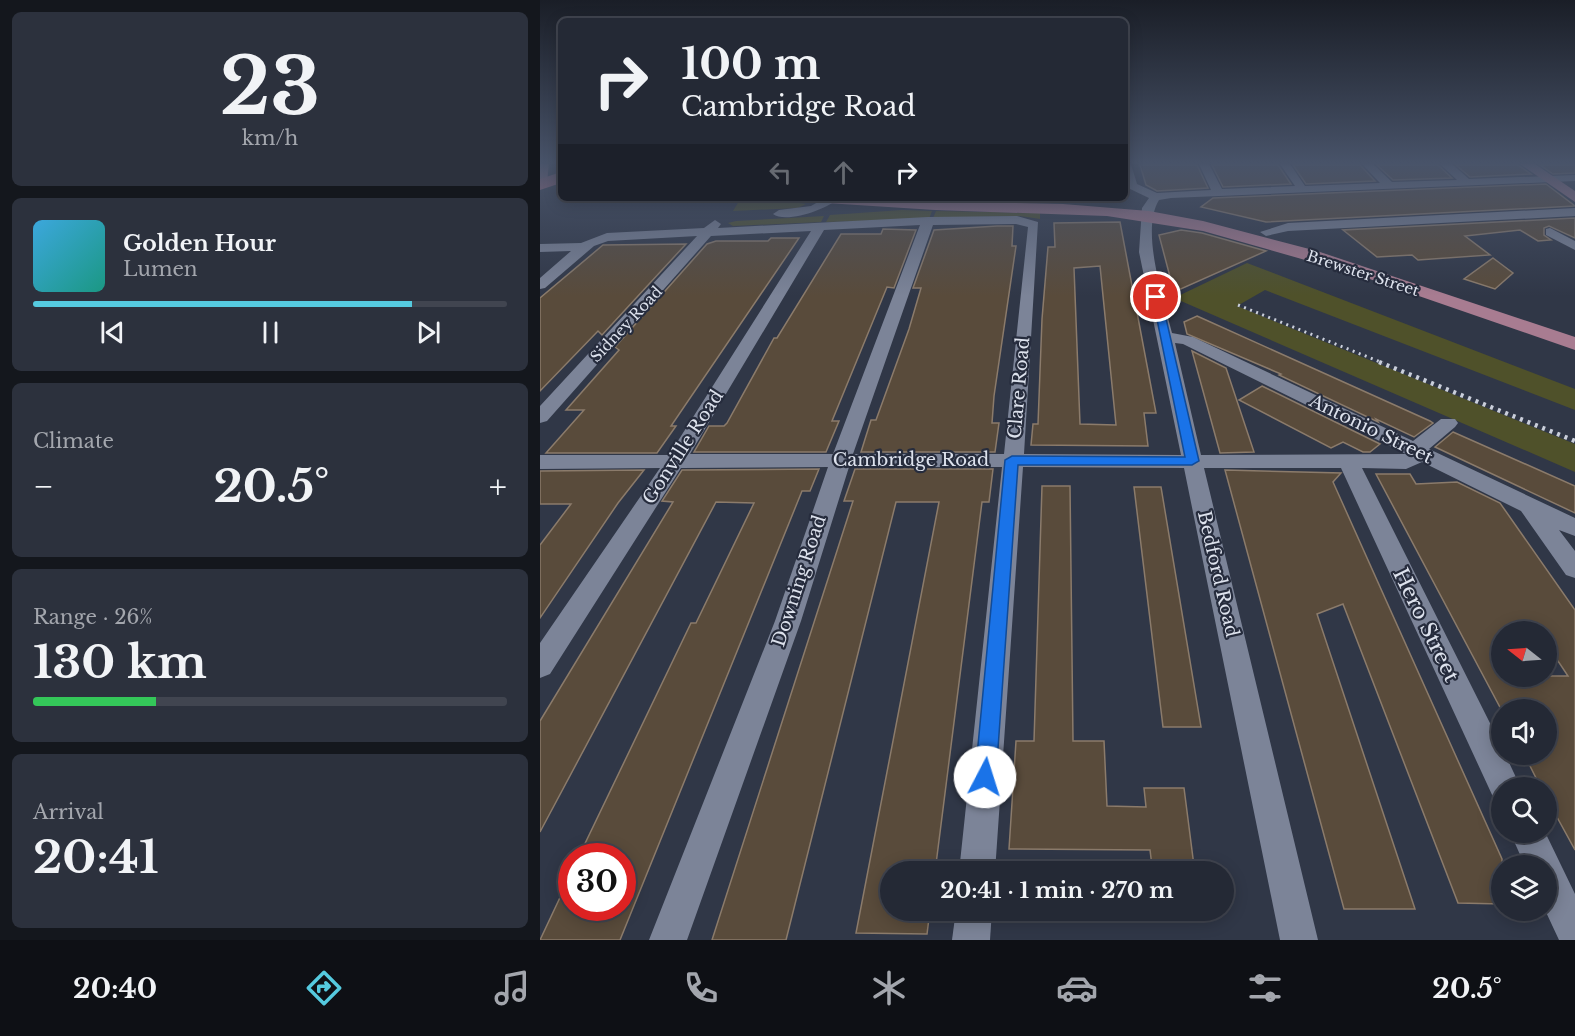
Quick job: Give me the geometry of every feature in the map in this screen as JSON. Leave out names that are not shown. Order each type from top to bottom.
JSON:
[{"type":"main road","points":[[1033,208],[1081,210],[1130,208]]},
{"type":"main road","name":"Brewster Street","points":[[1152,208],[1210,228],[1293,250],[1575,344]]},
{"type":"main road","name":"Brewster Street","points":[[1154,208],[1266,232],[1575,332]]},
{"type":"street","points":[[764,214],[807,211],[814,208]]},
{"type":"street","name":"Bedford Road","points":[[1150,208],[1146,252],[1299,940]]},
{"type":"street","points":[[1266,232],[1288,227],[1575,212]]},
{"type":"street","name":"Sidney Road","points":[[540,417],[722,217],[698,218]]},
{"type":"street","name":"Clare Road","points":[[928,221],[1017,220],[1030,223],[1035,227],[1012,460],[978,861]]},
{"type":"street","points":[[544,279],[585,247],[607,237],[928,221]]},
{"type":"street","name":"Downing Road","points":[[668,940],[788,621],[840,460],[928,221]]},
{"type":"street","name":"Gonville Road","points":[[540,666],[674,463],[820,225]]},
{"type":"street","points":[[1550,232],[1574,256]]},
{"type":"street","points":[[540,248],[585,247]]},
{"type":"street","name":"Antonio Street","points":[[1165,337],[1187,340],[1575,528]]},
{"type":"street","points":[[1419,452],[1448,423]]},
{"type":"street","name":"Cambridge Road","points":[[540,462],[674,463],[840,460],[1406,462],[1419,452]]},
{"type":"street","name":"Hero Street","points":[[1348,462],[1500,777]]},
{"type":"street","points":[[1529,506],[1575,569]]},
{"type":"street","points":[[1557,896],[1575,934]]},
{"type":"street","points":[[971,940],[973,921]]},
{"type":"green space","points":[[735,208],[798,208],[798,208],[733,211]]},
{"type":"green space","points":[[902,210],[932,211],[929,219],[826,222],[830,215]]},
{"type":"green space","points":[[936,211],[1040,213],[1040,219],[1020,216],[933,218]]},
{"type":"green space","points":[[824,216],[821,222],[733,226],[728,223],[736,221]]},
{"type":"green space","points":[[1247,263],[1575,389],[1575,410],[1265,290],[1237,306],[1575,444],[1575,472],[1174,298]]},
{"type":"building","points":[[1205,208],[1539,208],[1266,222]]},
{"type":"building","points":[[1575,218],[1575,238],[1549,226],[1544,228],[1544,235],[1551,240],[1538,241],[1520,230],[1465,236],[1490,255],[1418,260],[1412,255],[1377,257],[1343,230]]},
{"type":"building","points":[[1120,222],[1156,413],[1144,413],[1148,446],[1031,445],[1033,424],[1038,424],[1042,319],[1048,247],[1055,247],[1054,223]],"holes":[[[1100,266],[1116,425],[1080,424],[1074,268]]]},
{"type":"building","points":[[1013,226],[1012,246],[1016,246],[994,396],[992,423],[999,423],[995,452],[861,452],[871,420],[876,420],[909,329],[921,288],[913,288],[934,230]]},
{"type":"building","points":[[883,229],[916,230],[894,288],[887,287],[832,421],[839,421],[826,452],[694,452],[709,426],[724,426],[727,423],[774,338],[777,338],[841,234],[881,234]]},
{"type":"building","points":[[1181,230],[1202,233],[1266,251],[1174,292],[1159,235]]},
{"type":"building","points":[[771,238],[799,238],[671,426],[676,426],[657,453],[546,453],[584,410],[566,410],[619,350],[615,347],[707,244],[716,241],[768,241]]},
{"type":"building","points":[[686,244],[602,335],[598,331],[540,391],[540,298],[603,245]]},
{"type":"building","points":[[1493,258],[1513,273],[1495,289],[1464,279]]},
{"type":"building","points":[[1197,316],[1433,423],[1414,437],[1376,419],[1378,422],[1279,375],[1281,374],[1187,334],[1184,322]]},
{"type":"building","points":[[1192,351],[1226,368],[1254,452],[1220,453]]},
{"type":"building","points":[[1262,386],[1380,444],[1370,452],[1363,452],[1343,442],[1331,448],[1239,400]]},
{"type":"building","points":[[1453,432],[1575,486],[1575,513],[1435,447]]},
{"type":"building","points":[[819,469],[810,491],[802,491],[636,901],[636,843],[585,843],[691,623],[696,623],[754,503],[716,502],[540,832],[540,721],[673,502],[662,501],[682,470]]},
{"type":"building","points":[[855,469],[993,469],[989,502],[982,502],[936,861],[880,861],[880,921],[929,921],[927,934],[856,933],[939,502],[896,502],[786,940],[712,940],[853,501],[844,501]]},
{"type":"building","points":[[644,470],[618,503],[540,618],[540,545],[571,504],[540,504],[540,471]]},
{"type":"building","points":[[1225,470],[1341,473],[1333,482],[1491,834],[1491,843],[1495,843],[1500,855],[1491,855],[1491,904],[1458,903],[1343,604],[1317,614],[1415,909],[1344,909]]},
{"type":"building","points":[[1376,474],[1410,474],[1416,484],[1457,482],[1500,503],[1575,610],[1575,850],[1557,817],[1557,777],[1536,777],[1530,765],[1557,765],[1557,699],[1496,699]]},
{"type":"building","points":[[1042,486],[1070,486],[1073,741],[1104,741],[1107,806],[1146,807],[1144,788],[1184,788],[1193,861],[1151,861],[1150,850],[1009,849],[1016,741],[1034,741]]},
{"type":"building","points":[[1134,487],[1161,487],[1201,727],[1163,727]]},
{"type":"building","points":[[558,902],[558,921],[628,921],[620,940],[540,940]]},
{"type":"railway","points":[[1238,305],[1383,363]]},
{"type":"railway","points":[[1379,362],[1575,441]]},
{"type":"route","points":[[985,777],[1012,460],[1192,461],[1156,297]]}]
